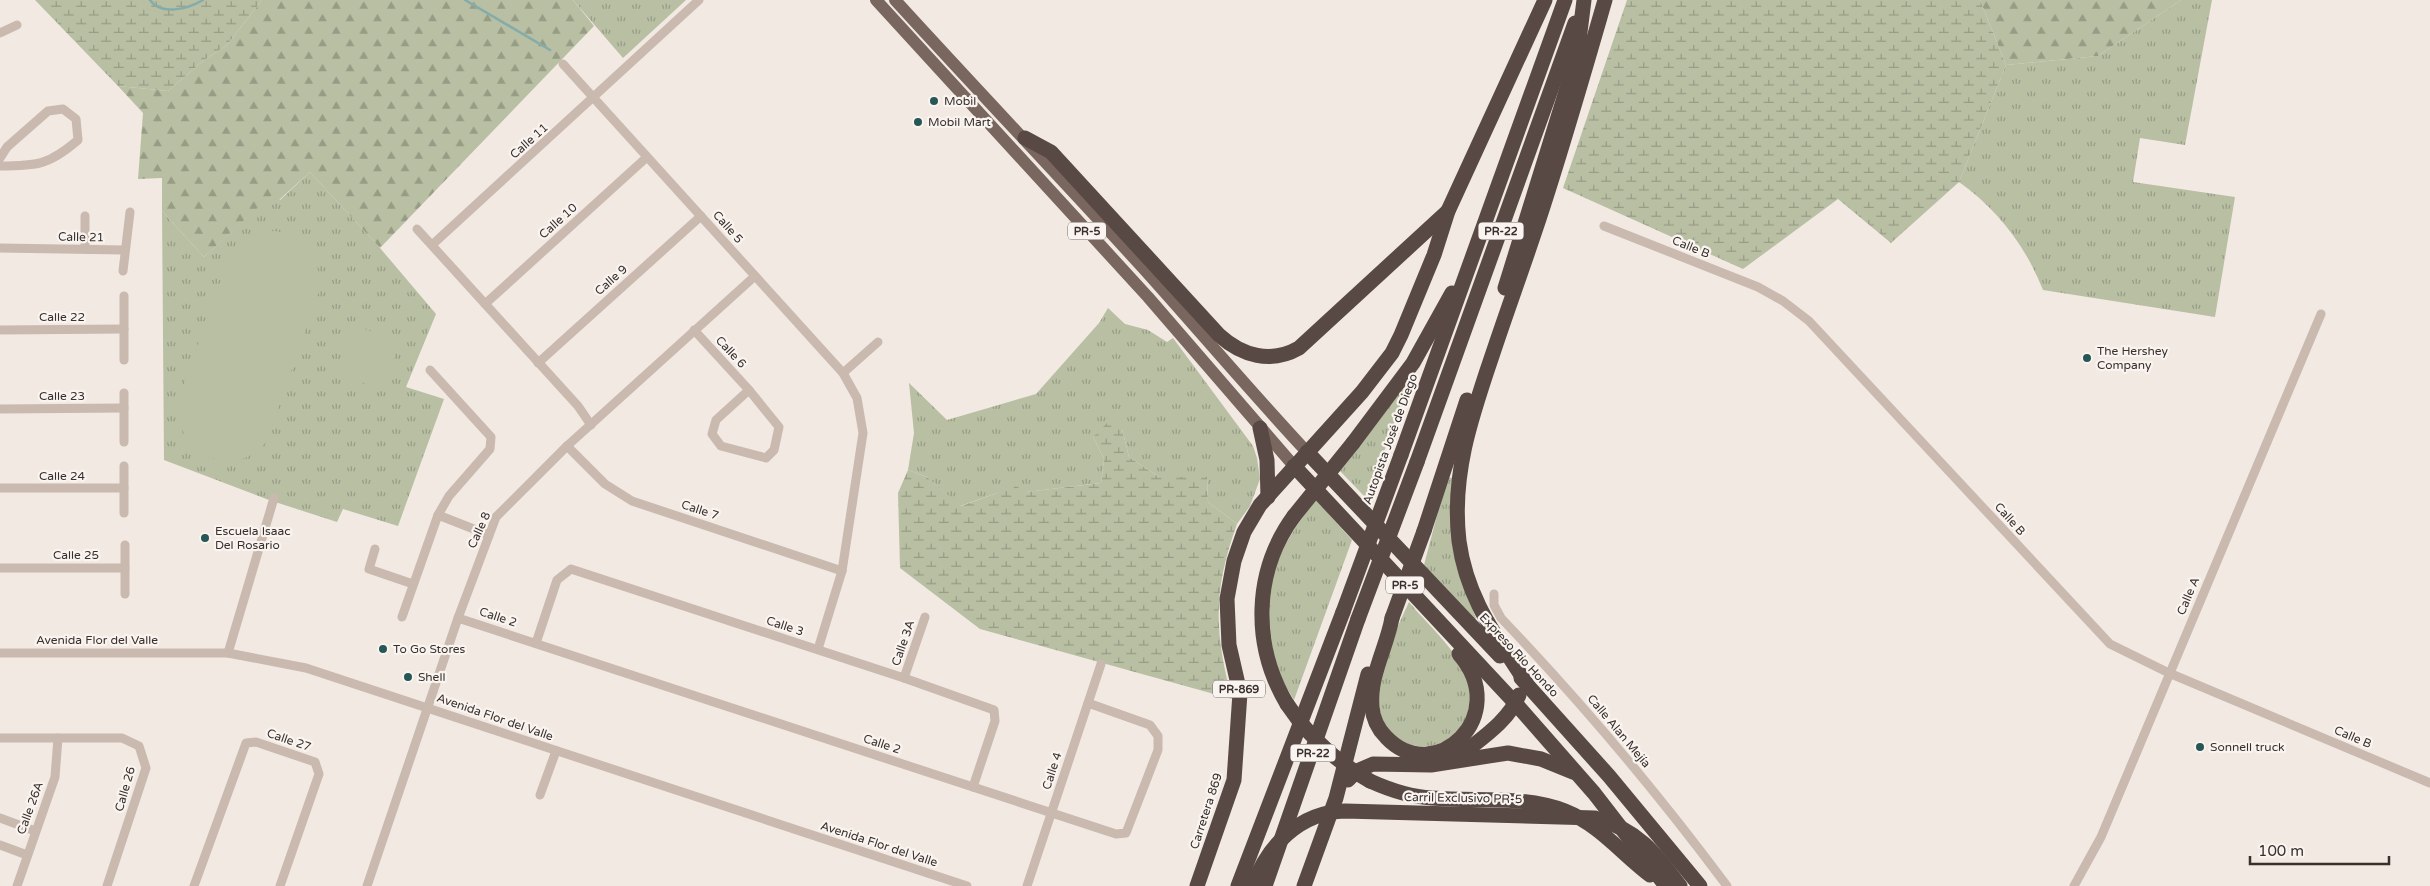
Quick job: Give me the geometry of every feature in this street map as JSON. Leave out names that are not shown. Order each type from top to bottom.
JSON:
[{"type":"highway","name":"Carretera 869","points":[[1197,886],[1234,780],[1240,693],[1229,645],[1227,599],[1234,561],[1244,532],[1268,497],[1362,392],[1392,353],[1434,255],[1448,211],[1545,0]]},
{"type":"highway","name":"Autopista José de Diego","points":[[1238,886],[1343,612],[1564,0]]},
{"type":"highway","points":[[1444,628],[1448,642],[1464,659],[1473,677],[1477,694],[1477,708],[1468,731],[1456,743],[1436,752],[1414,752],[1399,747],[1388,739],[1376,723],[1372,708],[1373,683],[1389,635],[1392,618],[1424,531],[1502,298],[1577,56],[1584,0]]},
{"type":"highway","name":"PR-22","points":[[1265,886],[1358,619],[1584,0]]},
{"type":"highway","points":[[1454,761],[1478,742],[1516,704],[1524,682],[1484,620],[1473,594],[1459,540],[1457,506],[1459,472],[1469,428],[1548,192],[1605,0]]},
{"type":"highway","points":[[1025,138],[1051,152],[1219,335],[1237,349],[1263,357],[1283,355],[1300,348],[1448,211]]},
{"type":"highway","points":[[1471,261],[1413,363],[1353,444],[1284,531],[1270,560],[1264,584],[1262,607],[1266,654],[1278,689],[1304,729],[1326,751],[1370,781],[1390,789],[1421,797],[1524,802],[1566,811],[1604,833],[1636,864],[1666,886]]},
{"type":"highway","points":[[1260,428],[1267,460],[1268,497]]},
{"type":"highway","name":"Expreso Río Hondo","points":[[1307,452],[1524,682],[1609,776],[1700,886]]},
{"type":"highway","name":"PR-5","points":[[1294,466],[1516,704],[1577,774],[1666,886]]},
{"type":"highway","points":[[1304,886],[1336,798],[1350,750],[1363,687],[1383,633],[1392,618]]},
{"type":"highway","points":[[1336,798],[1357,771],[1373,764],[1431,765],[1497,754],[1522,754],[1549,761],[1577,774]]},
{"type":"highway","name":"Carril Exclusivo PR-5","points":[[1253,886],[1266,857],[1289,832],[1310,819],[1325,814],[1345,811],[1595,818],[1612,822],[1639,838],[1664,864],[1680,886]]},
{"type":"highway","points":[[1232,886],[1249,854]]},
{"type":"main road","name":"PR-5","points":[[876,0],[1148,298],[1294,466]]},
{"type":"main road","name":"PR-5","points":[[896,0],[1025,138],[1307,452]]},
{"type":"main road","points":[[1046,185],[1058,186],[1109,239],[1124,247]]},
{"type":"street","name":"Calle 11","points":[[432,246],[594,99],[699,0]]},
{"type":"street","points":[[0,33],[17,25]]},
{"type":"street","name":"Calle 5","points":[[563,64],[843,373],[857,398],[863,433],[842,571],[818,649]]},
{"type":"street","points":[[0,158],[7,147],[48,111],[62,109],[76,119],[78,140],[60,156],[32,166],[0,166]]},
{"type":"street","name":"Calle 10","points":[[485,304],[647,157]]},
{"type":"street","points":[[123,271],[130,212]]},
{"type":"street","points":[[85,216],[85,249]]},
{"type":"street","name":"Calle 9","points":[[538,363],[700,216]]},
{"type":"street","name":"Calle B","points":[[1604,226],[1758,287],[1782,301],[1809,321],[2110,644],[2169,673],[2430,783]]},
{"type":"street","points":[[417,229],[578,406],[590,425]]},
{"type":"street","name":"Calle 21","points":[[0,248],[124,250]]},
{"type":"street","name":"Calle 8","points":[[367,886],[458,618],[496,517],[567,446],[755,276]]},
{"type":"street","points":[[124,296],[124,360]]},
{"type":"street","name":"Calle A","points":[[2074,886],[2101,837],[2321,314]]},
{"type":"street","name":"Calle 22","points":[[0,330],[124,329]]},
{"type":"street","name":"Calle 6","points":[[694,330],[749,390],[779,427],[774,450],[766,458],[722,446],[712,434],[716,420],[749,390]]},
{"type":"street","points":[[843,373],[878,342]]},
{"type":"street","points":[[402,616],[438,515],[449,496],[490,449],[491,437],[430,370]]},
{"type":"street","points":[[124,394],[124,442]]},
{"type":"street","name":"Calle 23","points":[[0,409],[124,408]]},
{"type":"street","name":"Calle 7","points":[[567,446],[605,484],[632,501],[842,571]]},
{"type":"street","points":[[124,466],[124,513]]},
{"type":"street","name":"Calle 24","points":[[0,488],[124,488]]},
{"type":"street","points":[[228,653],[274,498]]},
{"type":"street","points":[[438,515],[489,535]]},
{"type":"street","points":[[125,545],[125,594]]},
{"type":"street","points":[[374,549],[369,568],[413,584]]},
{"type":"street","name":"Calle 25","points":[[0,568],[125,568]]},
{"type":"street","name":"Calle 3","points":[[536,643],[557,580],[571,569],[818,649],[994,710],[995,721],[973,788]]},
{"type":"street","name":"Calle Alan Mejía","points":[[1494,594],[1494,605],[1502,618],[1615,743],[1680,823],[1727,886]]},
{"type":"street","name":"Calle 3A","points":[[904,678],[925,617]]},
{"type":"street","name":"Calle 2","points":[[458,618],[973,788],[1116,834],[1126,833],[1158,750],[1158,736],[1150,725],[1088,704]]},
{"type":"street","name":"Avenida Flor del Valle","points":[[0,653],[228,653],[306,668],[967,886]]},
{"type":"street","name":"Calle 4","points":[[1027,886],[1101,664]]},
{"type":"street","name":"Calle 26","points":[[0,738],[122,738],[139,746],[146,768],[107,886]]},
{"type":"street","name":"Calle 26A","points":[[17,886],[55,777],[58,738]]},
{"type":"street","name":"Calle 27","points":[[194,886],[246,742],[256,742],[315,762],[319,774],[280,886]]},
{"type":"street","points":[[540,795],[556,751]]},
{"type":"street","points":[[0,818],[35,830]]},
{"type":"street","points":[[0,845],[27,855]]},
{"type":"green space","points":[[35,0],[262,0],[227,45],[203,61],[168,91],[118,86]]},
{"type":"green space","points":[[262,0],[573,0],[594,26],[380,248],[310,172],[279,200],[273,194],[204,257],[162,211],[162,178],[138,179],[143,113],[118,86],[168,91],[203,61],[227,45]]},
{"type":"green space","points":[[573,0],[686,0],[623,58]]},
{"type":"green space","points":[[1627,0],[1980,0],[2006,65],[1959,182],[1891,243],[1838,199],[1743,269],[1563,188]]},
{"type":"green space","points":[[1980,0],[2181,0],[2098,56],[2006,65]]},
{"type":"green space","points":[[2181,0],[2212,0],[2185,145],[2140,138],[2133,182],[2235,197],[2215,317],[2043,290],[2028,258],[2009,230],[1986,204],[1959,182],[2006,65],[2098,56]]},
{"type":"green space","points":[[310,172],[380,248],[436,314],[406,387],[444,399],[398,526],[343,509],[337,522],[269,500],[164,460],[162,211],[204,257],[273,193],[280,200]]},
{"type":"green space","points":[[275,231],[295,238],[310,251],[318,269],[319,291],[267,441],[253,454],[238,460],[222,461],[208,456],[195,447],[185,435],[179,419],[178,401],[230,254],[244,240],[255,234]]},
{"type":"green space","points":[[1108,308],[1125,324],[1148,330],[1167,342],[1173,338],[1253,446],[1260,479],[1250,506],[1237,524],[1208,502],[1207,477],[1159,477],[1129,457],[1122,429],[1093,437],[1104,459],[1101,483],[1026,492],[997,493],[960,506],[927,477],[908,470],[914,433],[909,383],[947,420],[1036,394],[1099,323]]},
{"type":"green space","points":[[353,325],[400,341],[383,390],[336,373]]},
{"type":"green space","points":[[1410,379],[1367,499],[1340,471]]},
{"type":"green space","points":[[1110,420],[1122,429],[1129,457],[1159,477],[1207,477],[1208,502],[1237,524],[1224,570],[1219,611],[1222,653],[1232,699],[980,629],[900,568],[898,493],[908,470],[927,477],[961,506],[997,493],[1008,481],[1026,492],[1101,483],[1104,459],[1093,437]]},
{"type":"green space","points":[[1447,477],[1452,478],[1451,528],[1461,580],[1476,618],[1474,621],[1424,565]]},
{"type":"green space","points":[[1316,500],[1352,540],[1294,700],[1282,680],[1272,647],[1268,605],[1270,586],[1282,551]]},
{"type":"green space","points":[[1409,602],[1446,644],[1459,662],[1464,671],[1470,698],[1467,719],[1456,734],[1440,743],[1422,746],[1405,743],[1390,732],[1381,715],[1379,702],[1386,657]]},
{"type":"waterway","points":[[150,0],[155,5],[168,9],[183,8],[203,0]]},
{"type":"waterway","points":[[465,0],[550,50]]},
{"type":"place","name":"Mobil","points":[[934,101]]},
{"type":"place","name":"Mobil Mart","points":[[918,122]]},
{"type":"place","name":"The Hershey Company","points":[[2087,358]]},
{"type":"place","name":"Escuela Isaac Del Rosario","points":[[205,538]]},
{"type":"place","name":"To Go Stores","points":[[383,649]]},
{"type":"place","name":"Shell","points":[[408,677]]},
{"type":"place","name":"Sonnell truck","points":[[2200,747]]}]
